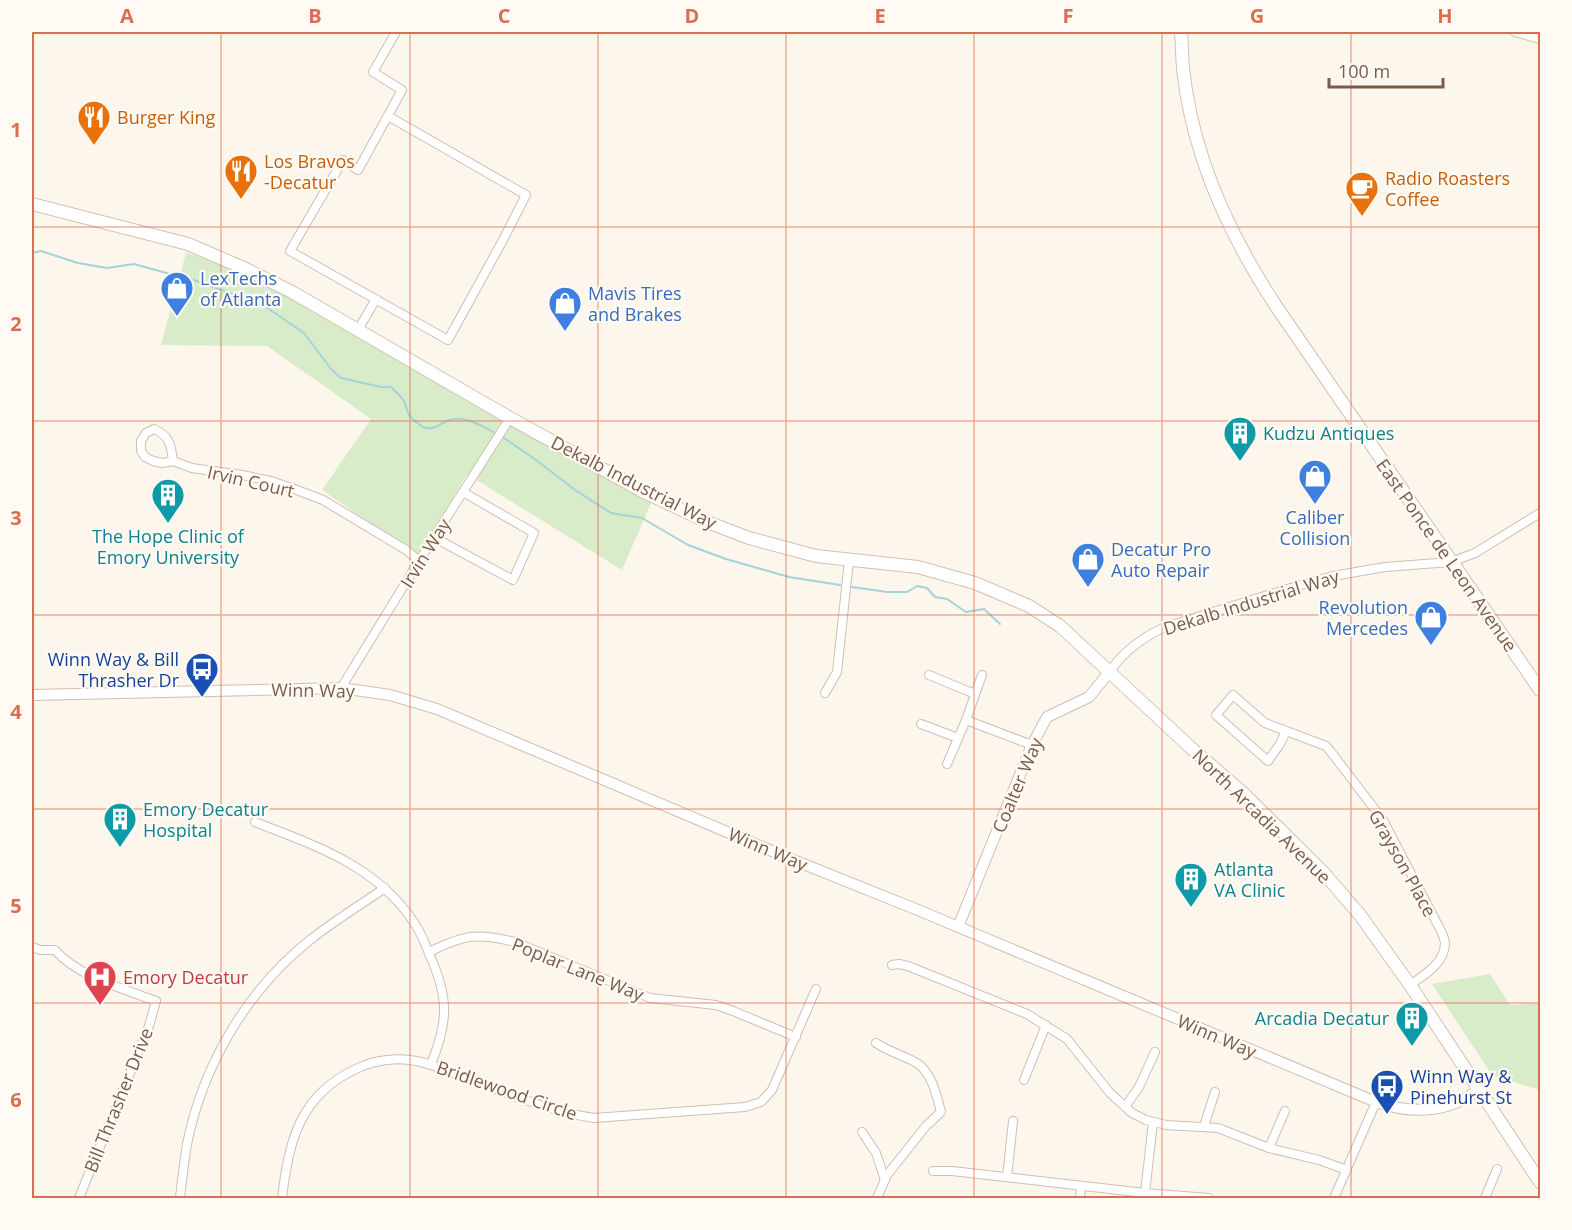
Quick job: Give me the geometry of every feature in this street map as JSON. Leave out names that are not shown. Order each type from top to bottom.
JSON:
[{"type":"main road","name":"East Ponce de Leon Avenue","points":[[1181,32],[1184,69],[1195,129],[1210,179],[1246,258],[1274,304],[1540,690]]},
{"type":"main road","name":"Dekalb Industrial Way","points":[[32,204],[188,244],[257,274],[644,492],[710,523],[749,538],[816,556],[918,567],[975,582],[1029,606],[1060,626],[1110,671]]},
{"type":"main road","name":"North Arcadia Avenue","points":[[1110,671],[1190,747],[1243,793],[1323,872],[1360,915],[1410,984],[1540,1182]]},
{"type":"street","points":[[388,116],[526,195],[448,340],[290,251],[343,160],[358,170],[402,90],[373,72],[396,32]]},
{"type":"street","points":[[1515,32],[1540,39]]},
{"type":"street","points":[[358,330],[376,299]]},
{"type":"street","name":"Irvin Way","points":[[341,688],[510,418]]},
{"type":"street","name":"Irvin Court","points":[[173,461],[171,447],[165,434],[154,429],[146,433],[141,441],[141,451],[145,457],[153,461],[162,463],[173,461],[192,468],[271,481],[323,500],[406,550],[419,561]]},
{"type":"street","points":[[435,538],[513,580],[534,533],[463,492]]},
{"type":"street","name":"Dekalb Industrial Way","points":[[1110,671],[1121,656],[1148,636],[1165,627],[1305,584],[1356,571],[1408,564],[1451,562],[1475,553],[1540,513]]},
{"type":"street","points":[[825,693],[837,672],[849,560]]},
{"type":"street","name":"Coalter Way","points":[[958,927],[1032,745],[1047,717],[1089,697],[1110,671]]},
{"type":"street","points":[[929,675],[975,694]]},
{"type":"street","points":[[947,764],[982,675]]},
{"type":"street","name":"Winn Way","points":[[32,695],[341,688],[390,695],[437,709],[1389,1107],[1413,1111],[1448,1106],[1479,1089]]},
{"type":"street","name":"Grayson Place","points":[[1286,731],[1268,761],[1264,760],[1216,715],[1233,695],[1265,723],[1326,746],[1383,820],[1440,929],[1445,943],[1440,960],[1431,970],[1410,984]]},
{"type":"street","points":[[966,720],[1032,745]]},
{"type":"street","points":[[921,724],[958,738]]},
{"type":"street","points":[[255,822],[338,856],[367,874],[385,888],[417,926],[442,988],[445,1004],[443,1030],[431,1064]]},
{"type":"street","points":[[180,1198],[188,1143],[201,1095],[225,1041],[241,1015],[263,987],[302,948],[385,888]]},
{"type":"street","name":"Poplar Lane Way","points":[[429,952],[457,939],[483,935],[495,937],[515,942],[650,998],[716,1005],[796,1037]]},
{"type":"street","name":"Bill Thrasher Drive","points":[[32,947],[40,950],[54,950],[78,970],[156,1001],[149,1026],[79,1198]]},
{"type":"street","points":[[892,965],[908,966],[1027,1014],[1046,1025],[1067,1039],[1110,1093],[1140,1117],[1166,1125],[1218,1128],[1269,1148],[1319,1160],[1347,1170]]},
{"type":"street","name":"Bridlewood Circle","points":[[282,1198],[292,1141],[306,1111],[327,1086],[364,1065],[395,1059],[431,1064],[533,1101],[576,1115],[594,1118],[753,1106],[761,1102],[772,1090],[816,989]]},
{"type":"street","points":[[1024,1080],[1046,1025]]},
{"type":"street","points":[[876,1043],[918,1063],[933,1083],[941,1112],[926,1126],[887,1175],[877,1198]]},
{"type":"street","points":[[1125,1107],[1139,1087],[1155,1052]]},
{"type":"street","points":[[1204,1126],[1215,1092]]},
{"type":"street","points":[[1334,1198],[1376,1102]]},
{"type":"street","points":[[1269,1148],[1285,1111]]},
{"type":"street","points":[[1007,1177],[1013,1121]]},
{"type":"street","points":[[1145,1193],[1153,1122]]},
{"type":"street","points":[[862,1132],[876,1153],[885,1180]]},
{"type":"street","points":[[1485,1198],[1497,1169]]},
{"type":"street","points":[[933,1171],[1209,1198]]},
{"type":"street","points":[[1080,1198],[1081,1186]]},
{"type":"green space","points":[[186,253],[263,270],[473,396],[655,494],[622,570],[467,474],[418,556],[322,490],[371,419],[267,346],[161,345]]},
{"type":"green space","points":[[1490,974],[1510,1005],[1540,1003],[1540,1090],[1492,1075],[1432,984]]},
{"type":"waterway","points":[[32,253],[41,251],[78,263],[107,268],[134,264],[181,277]]},
{"type":"waterway","points":[[194,280],[263,305],[304,333],[331,369],[341,378],[391,387],[404,401],[410,416],[421,426],[434,428],[453,419],[463,419],[493,432]]},
{"type":"waterway","points":[[504,438],[575,490],[611,513],[642,518],[688,545],[726,559],[789,577],[840,585]]},
{"type":"waterway","points":[[852,587],[887,592],[907,592],[917,586],[927,588],[935,597],[947,599],[966,612],[984,609],[1000,624]]},
{"type":"place","name":"Burger King","points":[[94,146]]},
{"type":"place","name":"Los Bravos -Decatur","points":[[241,200]]},
{"type":"place","name":"Radio Roasters Coffee","points":[[1362,217]]},
{"type":"place","name":"LexTechs of Atlanta","points":[[177,317]]},
{"type":"place","name":"Mavis Tires and Brakes","points":[[565,332]]},
{"type":"place","name":"Kudzu Antiques","points":[[1240,462]]},
{"type":"place","name":"Caliber Collision","points":[[1315,505]]},
{"type":"place","name":"The Hope Clinic of Emory University","points":[[168,524]]},
{"type":"place","name":"Decatur Pro Auto Repair","points":[[1088,588]]},
{"type":"place","name":"Revolution Mercedes","points":[[1431,646]]},
{"type":"place","name":"Winn Way & Bill Thrasher Dr","points":[[202,698]]},
{"type":"place","name":"Emory Decatur Hospital","points":[[120,848]]},
{"type":"place","name":"Atlanta VA Clinic","points":[[1191,908]]},
{"type":"place","name":"Emory Decatur","points":[[100,1006]]},
{"type":"place","name":"Arcadia Decatur","points":[[1412,1047]]},
{"type":"place","name":"Winn Way & Pinehurst St","points":[[1387,1115]]}]
